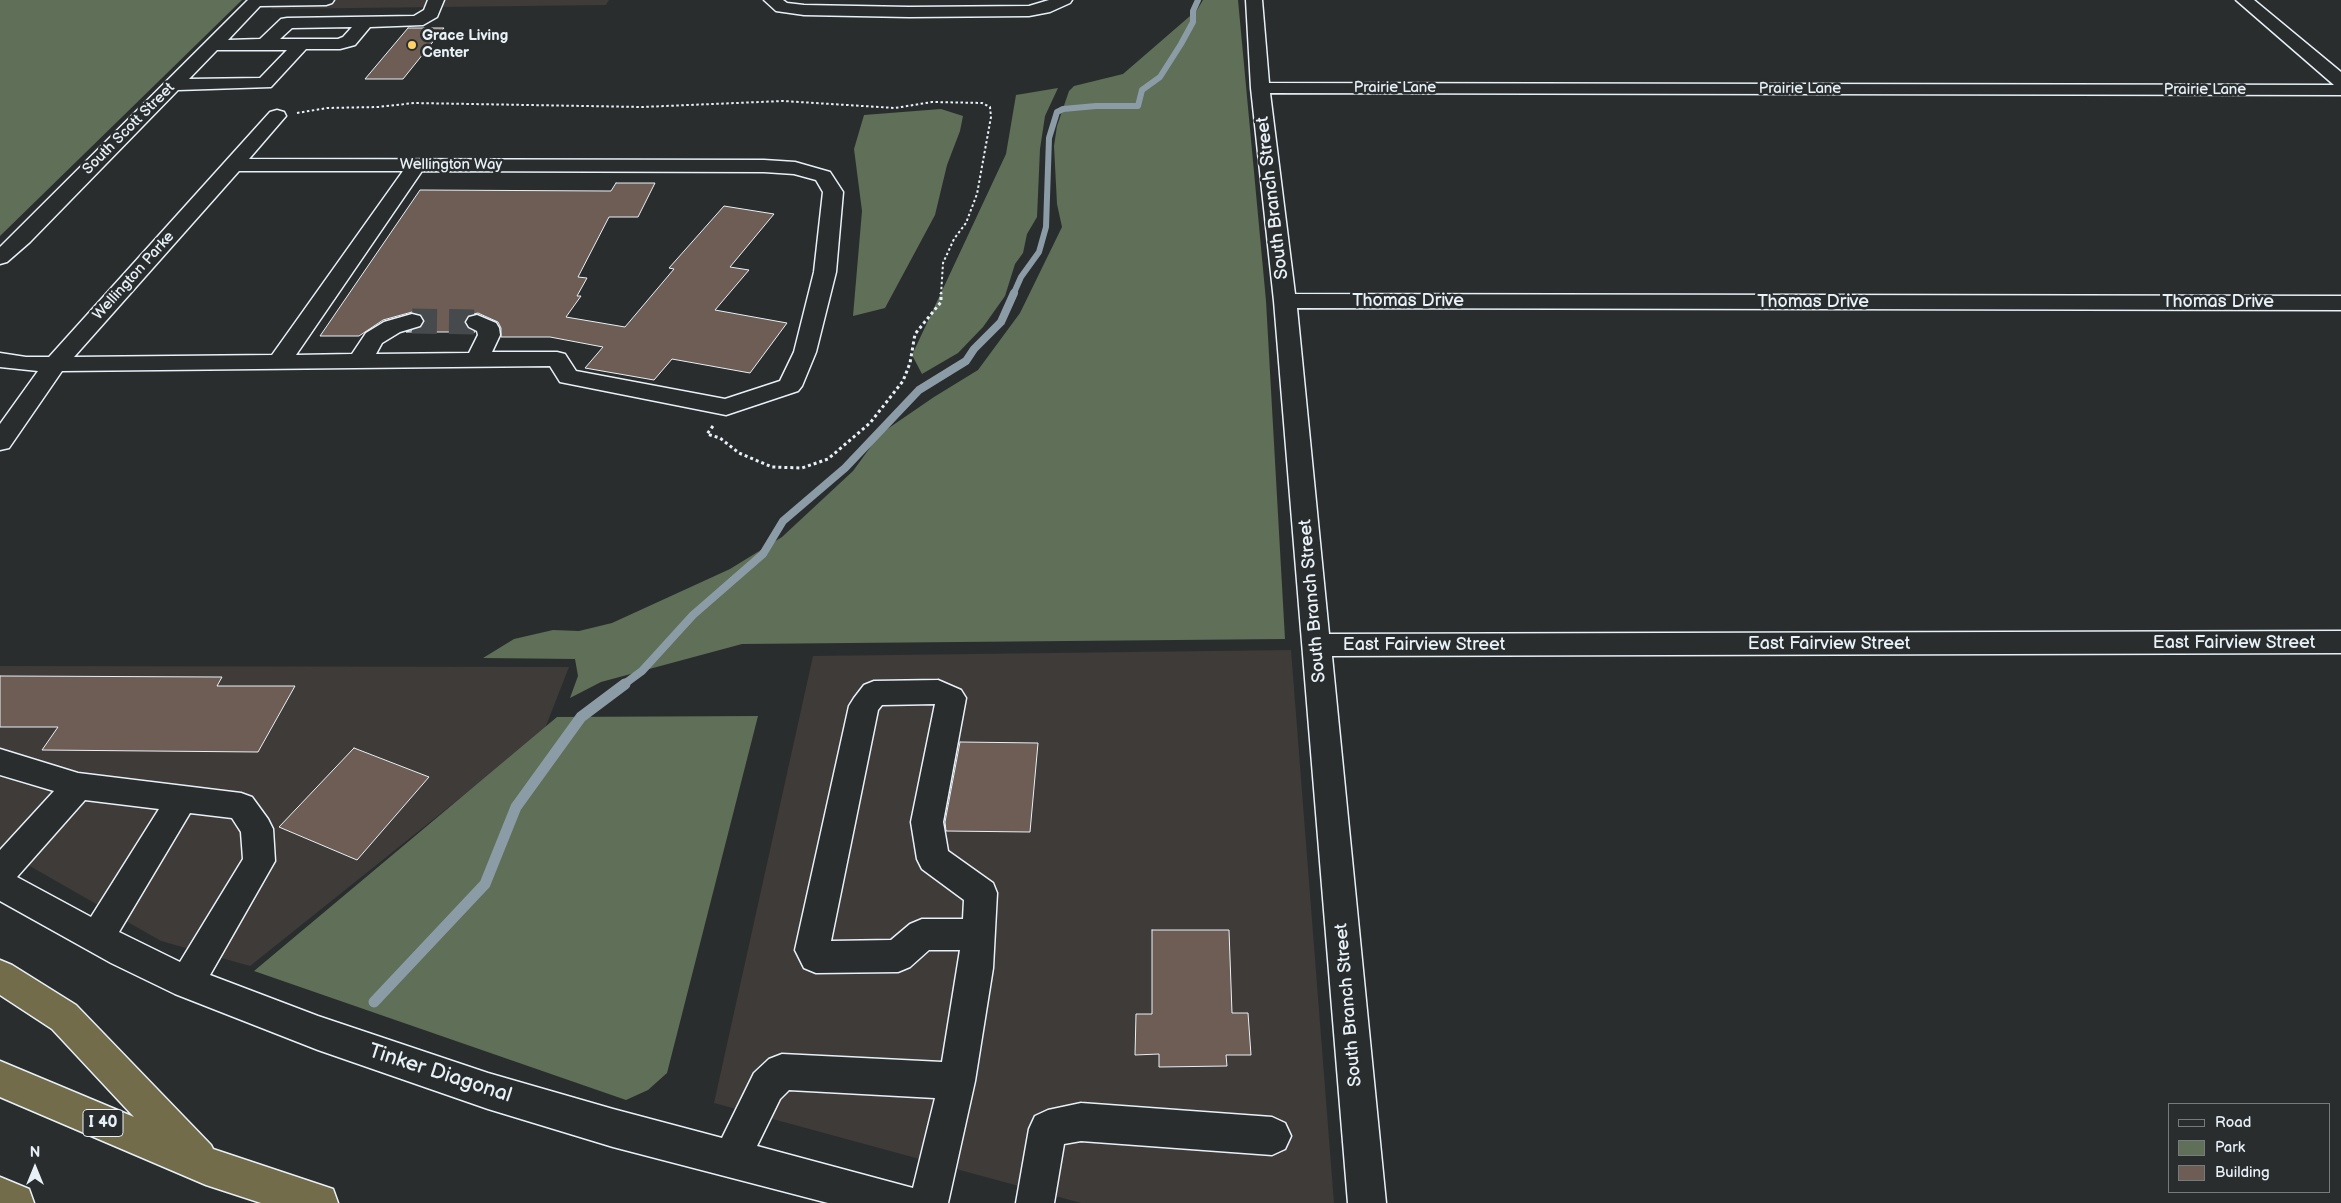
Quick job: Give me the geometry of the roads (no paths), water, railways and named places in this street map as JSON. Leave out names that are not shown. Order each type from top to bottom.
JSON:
[{"type":"highway","points":[[0,976],[64,1017],[206,1166]]},
{"type":"highway","name":"I 40","points":[[0,1079],[206,1166],[319,1203]]},
{"type":"highway","points":[[0,1196],[15,1203]]},
{"type":"street","points":[[256,1],[326,0]]},
{"type":"street","points":[[265,44],[287,23],[417,21],[431,13],[436,0]]},
{"type":"street","points":[[772,0],[782,7],[804,10],[909,12],[1029,11],[1044,8],[1064,0]]},
{"type":"street","name":"South Branch Street","points":[[1254,0],[1260,88],[1284,301],[1317,645],[1367,1203]]},
{"type":"street","points":[[2244,0],[2341,80]]},
{"type":"street","name":"South Scott Street","points":[[0,258],[256,1]]},
{"type":"street","points":[[212,45],[346,42],[366,21]]},
{"type":"street","points":[[173,85],[259,85],[268,82],[302,44]]},
{"type":"street","points":[[197,60],[288,60]]},
{"type":"street","name":"Prairie Lane","points":[[1260,88],[2341,90]]},
{"type":"street","name":"Wellington Parke","points":[[0,442],[56,363],[277,116]]},
{"type":"street","name":"Wellington Way","points":[[233,166],[670,166],[795,168],[823,176],[833,192],[825,272],[805,352],[790,386],[726,407],[568,376],[556,359],[477,359]]},
{"type":"street","points":[[280,362],[417,166]]},
{"type":"street","name":"Thomas Drive","points":[[1284,301],[2341,302]]},
{"type":"street","points":[[360,360],[374,338],[392,327],[412,322]]},
{"type":"street","points":[[0,360],[26,364],[477,359],[489,335],[488,328],[477,322]]},
{"type":"street","name":"East Fairview Street","points":[[1317,645],[2341,642]]},
{"type":"street","points":[[929,1203],[957,1081],[976,968],[981,893],[933,858],[927,822],[951,698],[938,692],[874,693],[864,706],[812,950],[816,957],[898,956],[922,935],[978,934]]},
{"type":"street","points":[[0,762],[78,786],[241,806],[257,829],[259,862],[187,982]]},
{"type":"street","points":[[0,873],[78,786]]},
{"type":"street","points":[[98,937],[182,799]]},
{"type":"street","name":"Tinker Diagonal","points":[[0,884],[187,982],[318,1033],[488,1091],[613,1128],[902,1203]]},
{"type":"street","points":[[732,1158],[766,1086],[782,1072],[957,1081]]},
{"type":"street","points":[[1035,1203],[1048,1129],[1081,1122],[1272,1136]]},
{"type":"waterway","points":[[1013,295],[1021,277],[1039,252],[1046,227],[1049,138],[1057,112],[1063,109],[1096,106],[1138,106],[1142,90],[1160,77],[1181,44],[1193,22],[1193,11],[1198,0]]},
{"type":"waterway","points":[[623,685],[642,671],[693,615],[763,554],[783,521],[845,468],[919,390],[966,361],[974,349],[1001,322],[1014,293]]},
{"type":"waterway","points":[[374,1002],[485,884],[516,807],[581,717],[625,684]]},
{"type":"tunnel","points":[[412,321],[477,322]]},
{"type":"place","name":"Grace Living Center","points":[[412,45]]}]
